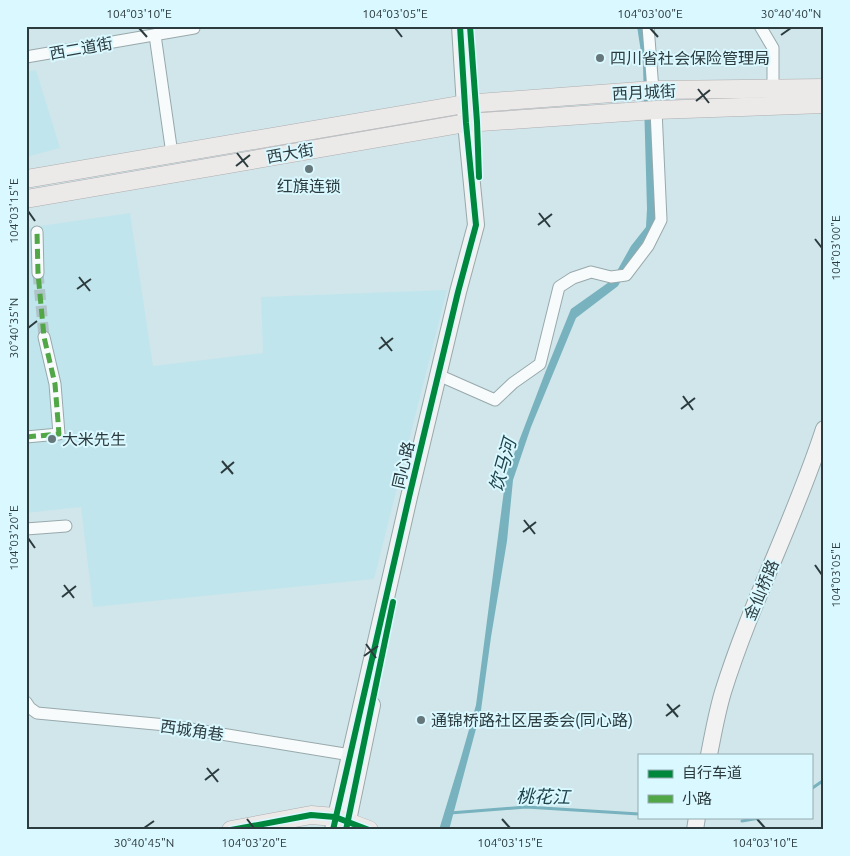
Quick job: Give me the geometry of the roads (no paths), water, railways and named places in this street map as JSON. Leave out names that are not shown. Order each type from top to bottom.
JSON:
[{"type":"main road","name":"西月城街","points":[[470,104],[653,90],[824,88]]},
{"type":"main road","name":"西大街","points":[[26,179],[470,104]]},
{"type":"main road","name":"西月城街","points":[[472,123],[656,110],[824,104]]},
{"type":"main road","name":"西大街","points":[[26,199],[472,123]]},
{"type":"main road","points":[[232,830],[311,815],[340,825],[369,830]]},
{"type":"street","points":[[460,26],[470,104]]},
{"type":"street","points":[[470,26],[470,104]]},
{"type":"street","points":[[648,26],[653,90]]},
{"type":"street","points":[[760,26],[773,48],[774,89]]},
{"type":"street","name":"西二道街","points":[[26,57],[194,27]]},
{"type":"street","points":[[155,35],[172,154]]},
{"type":"street","name":"同心路","points":[[355,756],[411,487],[476,225],[470,104]]},
{"type":"street","points":[[445,378],[496,400],[513,382],[540,364],[559,287],[573,278],[590,272],[611,277],[626,275],[648,246],[661,220],[656,110]]},
{"type":"street","points":[[340,825],[414,499],[466,296],[480,231],[472,123]]},
{"type":"street","points":[[37,232],[38,273]]},
{"type":"street","points":[[26,437],[59,434],[55,384],[44,337]]},
{"type":"street","name":"金仙桥路","points":[[709,754],[723,693],[746,625],[791,518],[824,429]]},
{"type":"street","points":[[26,529],[66,526]]},
{"type":"street","name":"西城角巷","points":[[26,702],[30,708],[37,712],[166,725],[355,756]]},
{"type":"waterway","name":"桃花江","points":[[812,788],[824,780]]},
{"type":"waterway","name":"桃花江","points":[[450,813],[526,807],[638,814]]},
{"type":"waterway","name":"桃花江","points":[[742,821],[759,818]]},
{"type":"tunnel","points":[[38,273],[44,337]]},
{"type":"place","name":"四川省社会保险管理局","points":[[600,58]]},
{"type":"place","name":"红旗连锁","points":[[309,169]]},
{"type":"place","name":"大米先生","points":[[52,439]]},
{"type":"place","name":"通锦桥路社区居委会(同心路)","points":[[421,720]]},
{"type":"water label","name":"饮马河","points":[[502,465]]}]
